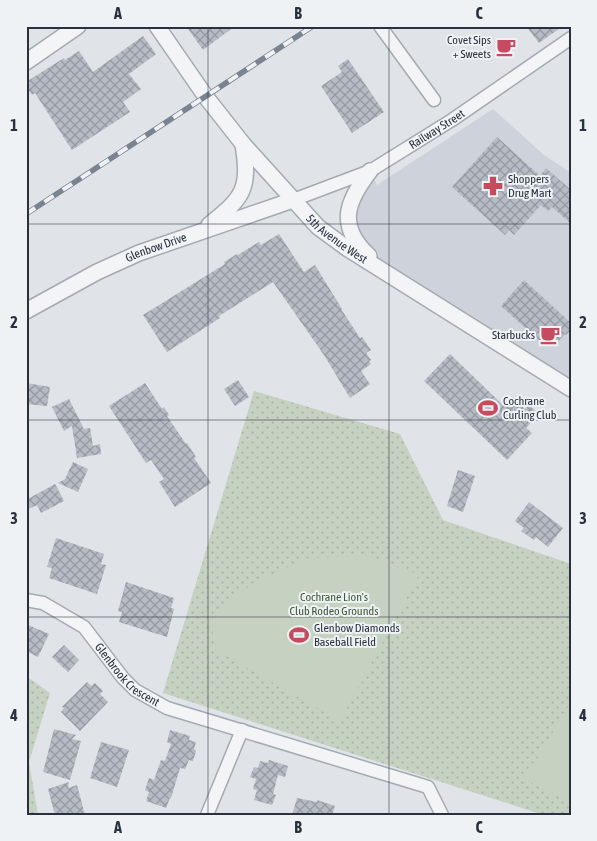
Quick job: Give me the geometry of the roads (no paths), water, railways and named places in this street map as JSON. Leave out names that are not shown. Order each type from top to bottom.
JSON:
[{"type":"street","points":[[26,62],[78,26]]},
{"type":"street","name":"5th Avenue West","points":[[157,26],[206,97],[243,144],[318,227],[348,249],[571,389]]},
{"type":"street","points":[[380,26],[434,100]]},
{"type":"street","name":"Railway Street","points":[[293,200],[370,171],[452,120],[571,38]]},
{"type":"street","points":[[201,232],[232,207],[239,198],[244,186],[246,173],[243,144]]},
{"type":"street","points":[[370,171],[357,187],[350,204],[348,216],[349,229],[354,240],[391,275]]},
{"type":"street","name":"Glenbow Drive","points":[[26,311],[97,272],[140,253],[293,200]]},
{"type":"street","name":"Glenbrook Crescent","points":[[26,600],[43,603],[84,627],[123,678],[135,690],[167,708],[428,787],[442,815]]},
{"type":"street","points":[[207,815],[242,730]]},
{"type":"railway","points":[[26,214],[313,26]]},
{"type":"place","name":"Covet Sips + Sweets","points":[[506,47]]},
{"type":"place","name":"Shoppers Drug Mart","points":[[493,186]]},
{"type":"place","name":"Starbucks","points":[[550,335]]},
{"type":"place","name":"Cochrane Curling Club","points":[[488,408]]},
{"type":"place","name":"Glenbow Diamonds Baseball Field","points":[[299,635]]},
{"type":"park label","name":"Cochrane Lion's Club Rodeo Grounds","points":[[334,604]]}]
